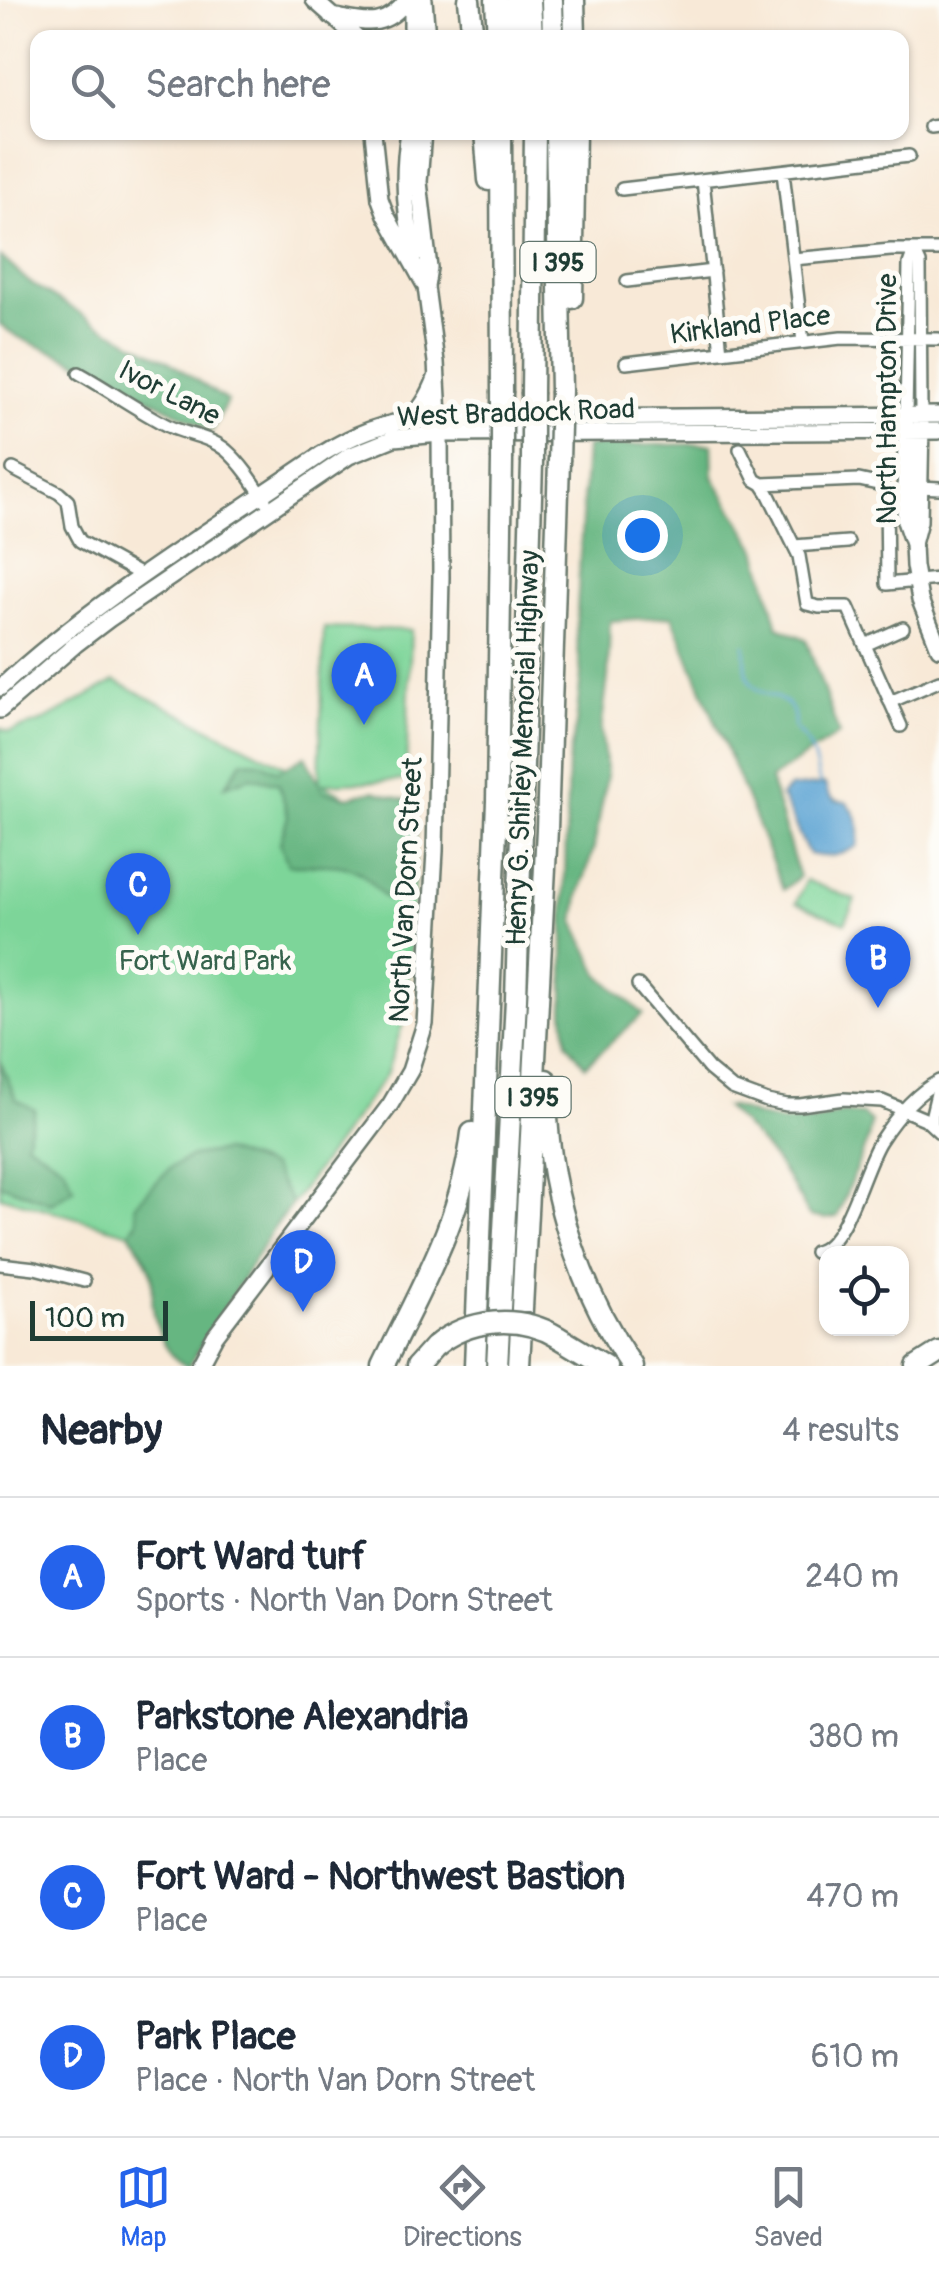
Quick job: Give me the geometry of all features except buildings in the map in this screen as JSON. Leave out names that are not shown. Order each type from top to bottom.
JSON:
[{"type":"highway","points":[[469,0],[472,30]]},
{"type":"highway","points":[[496,0],[498,30]]},
{"type":"highway","points":[[516,0],[517,30]]},
{"type":"highway","points":[[530,0],[532,30]]},
{"type":"highway","points":[[552,0],[554,30]]},
{"type":"highway","points":[[574,0],[575,30]]},
{"type":"highway","points":[[486,140],[492,252],[504,285]]},
{"type":"highway","name":"Henry G. Shirley Memorial Highway","points":[[475,1366],[499,710],[504,285],[501,140]]},
{"type":"highway","points":[[522,140],[533,340]]},
{"type":"highway","points":[[497,1366],[517,980],[532,463],[536,140]]},
{"type":"highway","name":"I 395","points":[[556,140],[566,391]]},
{"type":"highway","points":[[566,391],[575,140]]},
{"type":"highway","name":"Henry G. Shirley Memorial Highway","points":[[519,1366],[558,557],[570,518],[565,460],[566,391]]},
{"type":"highway","points":[[547,829],[546,1096],[550,1147],[566,1232],[602,1318],[632,1366]]},
{"type":"highway","points":[[383,1366],[460,1200],[468,1166],[492,927]]},
{"type":"highway","points":[[417,1366],[448,1336],[477,1324],[510,1322],[544,1329],[606,1366]]},
{"type":"highway","points":[[918,1366],[939,1352]]},
{"type":"main road","points":[[314,0],[350,30]]},
{"type":"main road","points":[[331,16],[379,22],[410,0]]},
{"type":"main road","points":[[410,0],[412,30]]},
{"type":"main road","points":[[424,0],[426,30]]},
{"type":"main road","points":[[331,16],[341,30]]},
{"type":"main road","points":[[375,140],[378,185],[386,216],[426,287]]},
{"type":"main road","name":"North Van Dorn Street","points":[[198,1366],[215,1336],[390,1105],[410,1071],[423,1033],[429,990],[435,851],[440,426],[426,287],[410,237],[409,140]]},
{"type":"main road","name":"North Van Dorn Street","points":[[412,186],[422,140]]},
{"type":"main road","points":[[378,185],[396,191],[412,186]]},
{"type":"main road","points":[[409,420],[426,400],[437,374]]},
{"type":"main road","name":"West Braddock Road","points":[[0,710],[50,665],[345,439],[376,426],[409,420],[440,426],[914,422],[939,415]]},
{"type":"main road","name":"West Braddock Road","points":[[914,422],[939,431]]},
{"type":"main road","name":"North Hampton Drive","points":[[913,544],[920,487],[914,422]]},
{"type":"main road","name":"North Hampton Drive","points":[[914,422],[906,520],[920,600],[939,648]]},
{"type":"main road","name":"West Braddock Road","points":[[2,684],[143,576],[266,501],[368,446],[440,426]]},
{"type":"street","points":[[622,189],[909,156]]},
{"type":"street","points":[[783,172],[803,342]]},
{"type":"street","points":[[702,180],[721,352]]},
{"type":"street","name":"North Hampton Drive","points":[[914,250],[920,263],[914,339],[914,422]]},
{"type":"street","points":[[793,259],[939,250]]},
{"type":"street","points":[[627,281],[713,271]]},
{"type":"street","name":"Kirkland Place","points":[[626,364],[841,338],[939,339]]},
{"type":"street","name":"Ivor Lane","points":[[78,374],[117,394],[141,412],[219,445],[266,501]]},
{"type":"street","points":[[740,450],[755,480],[762,484],[876,482],[885,488],[886,584],[939,579]]},
{"type":"street","points":[[14,469],[68,501],[72,526],[80,541],[143,576]]},
{"type":"street","points":[[762,484],[799,556],[807,604],[848,607],[901,726]]},
{"type":"street","points":[[920,487],[939,488]]},
{"type":"street","points":[[794,546],[848,542]]},
{"type":"street","points":[[866,646],[903,628]]},
{"type":"street","points":[[890,702],[939,681]]},
{"type":"street","points":[[638,985],[709,1069],[741,1092],[800,1106],[837,1100],[882,1101],[935,1128],[939,1083]]},
{"type":"street","points":[[815,1252],[824,1251],[832,1243],[873,1153],[904,1110],[915,1096],[939,1083]]},
{"type":"street","points":[[0,1264],[35,1268],[84,1282]]},
{"type":"green space","points":[[0,256],[29,282],[167,360],[227,401],[212,431],[7,330],[0,324]]},
{"type":"green space","points":[[712,444],[713,477],[757,549],[778,627],[806,639],[839,734],[770,779],[799,877],[783,890],[672,616],[610,621],[601,731],[607,775],[575,923],[599,974],[643,1014],[585,1066],[567,1042],[564,912],[568,763],[581,674],[576,631],[586,446]]},
{"type":"green space","name":"Fort Ward Park","points":[[324,628],[411,630],[406,780],[322,784],[417,831],[407,1011],[386,1075],[216,1308],[151,1270],[130,1233],[0,1196],[0,728],[9,732],[41,722],[115,681],[319,783]]},
{"type":"green space","points":[[305,756],[323,791],[347,797],[373,791],[417,803],[414,881],[387,899],[355,870],[288,865],[280,843],[288,816],[279,784],[251,777],[225,786],[242,761],[260,762],[278,771]]},
{"type":"green space","points":[[806,880],[855,900],[845,923],[796,903]]},
{"type":"green space","points":[[0,1060],[16,1099],[35,1110],[26,1142],[64,1167],[74,1188],[51,1203],[0,1184]]},
{"type":"green space","points":[[724,1107],[783,1122],[815,1121],[841,1113],[863,1115],[871,1122],[837,1217],[809,1216],[772,1157]]},
{"type":"green space","points":[[224,1151],[271,1167],[292,1204],[189,1366],[175,1358],[160,1334],[153,1308],[151,1273],[130,1233],[137,1221],[135,1205],[170,1168],[192,1156]]},
{"type":"water","points":[[825,784],[832,798],[850,807],[859,827],[857,846],[828,856],[809,854],[781,796],[789,788]]},
{"type":"waterway","points":[[745,645],[750,681],[791,708],[794,728],[810,748],[820,784]]},
{"type":"place","name":"Fort Ward turf","points":[[364,725]]},
{"type":"place","name":"Fort Ward - Northwest Bastion","points":[[138,935]]},
{"type":"place","name":"Parkstone Alexandria","points":[[878,1008]]},
{"type":"place","name":"Park Place","points":[[303,1312]]}]
